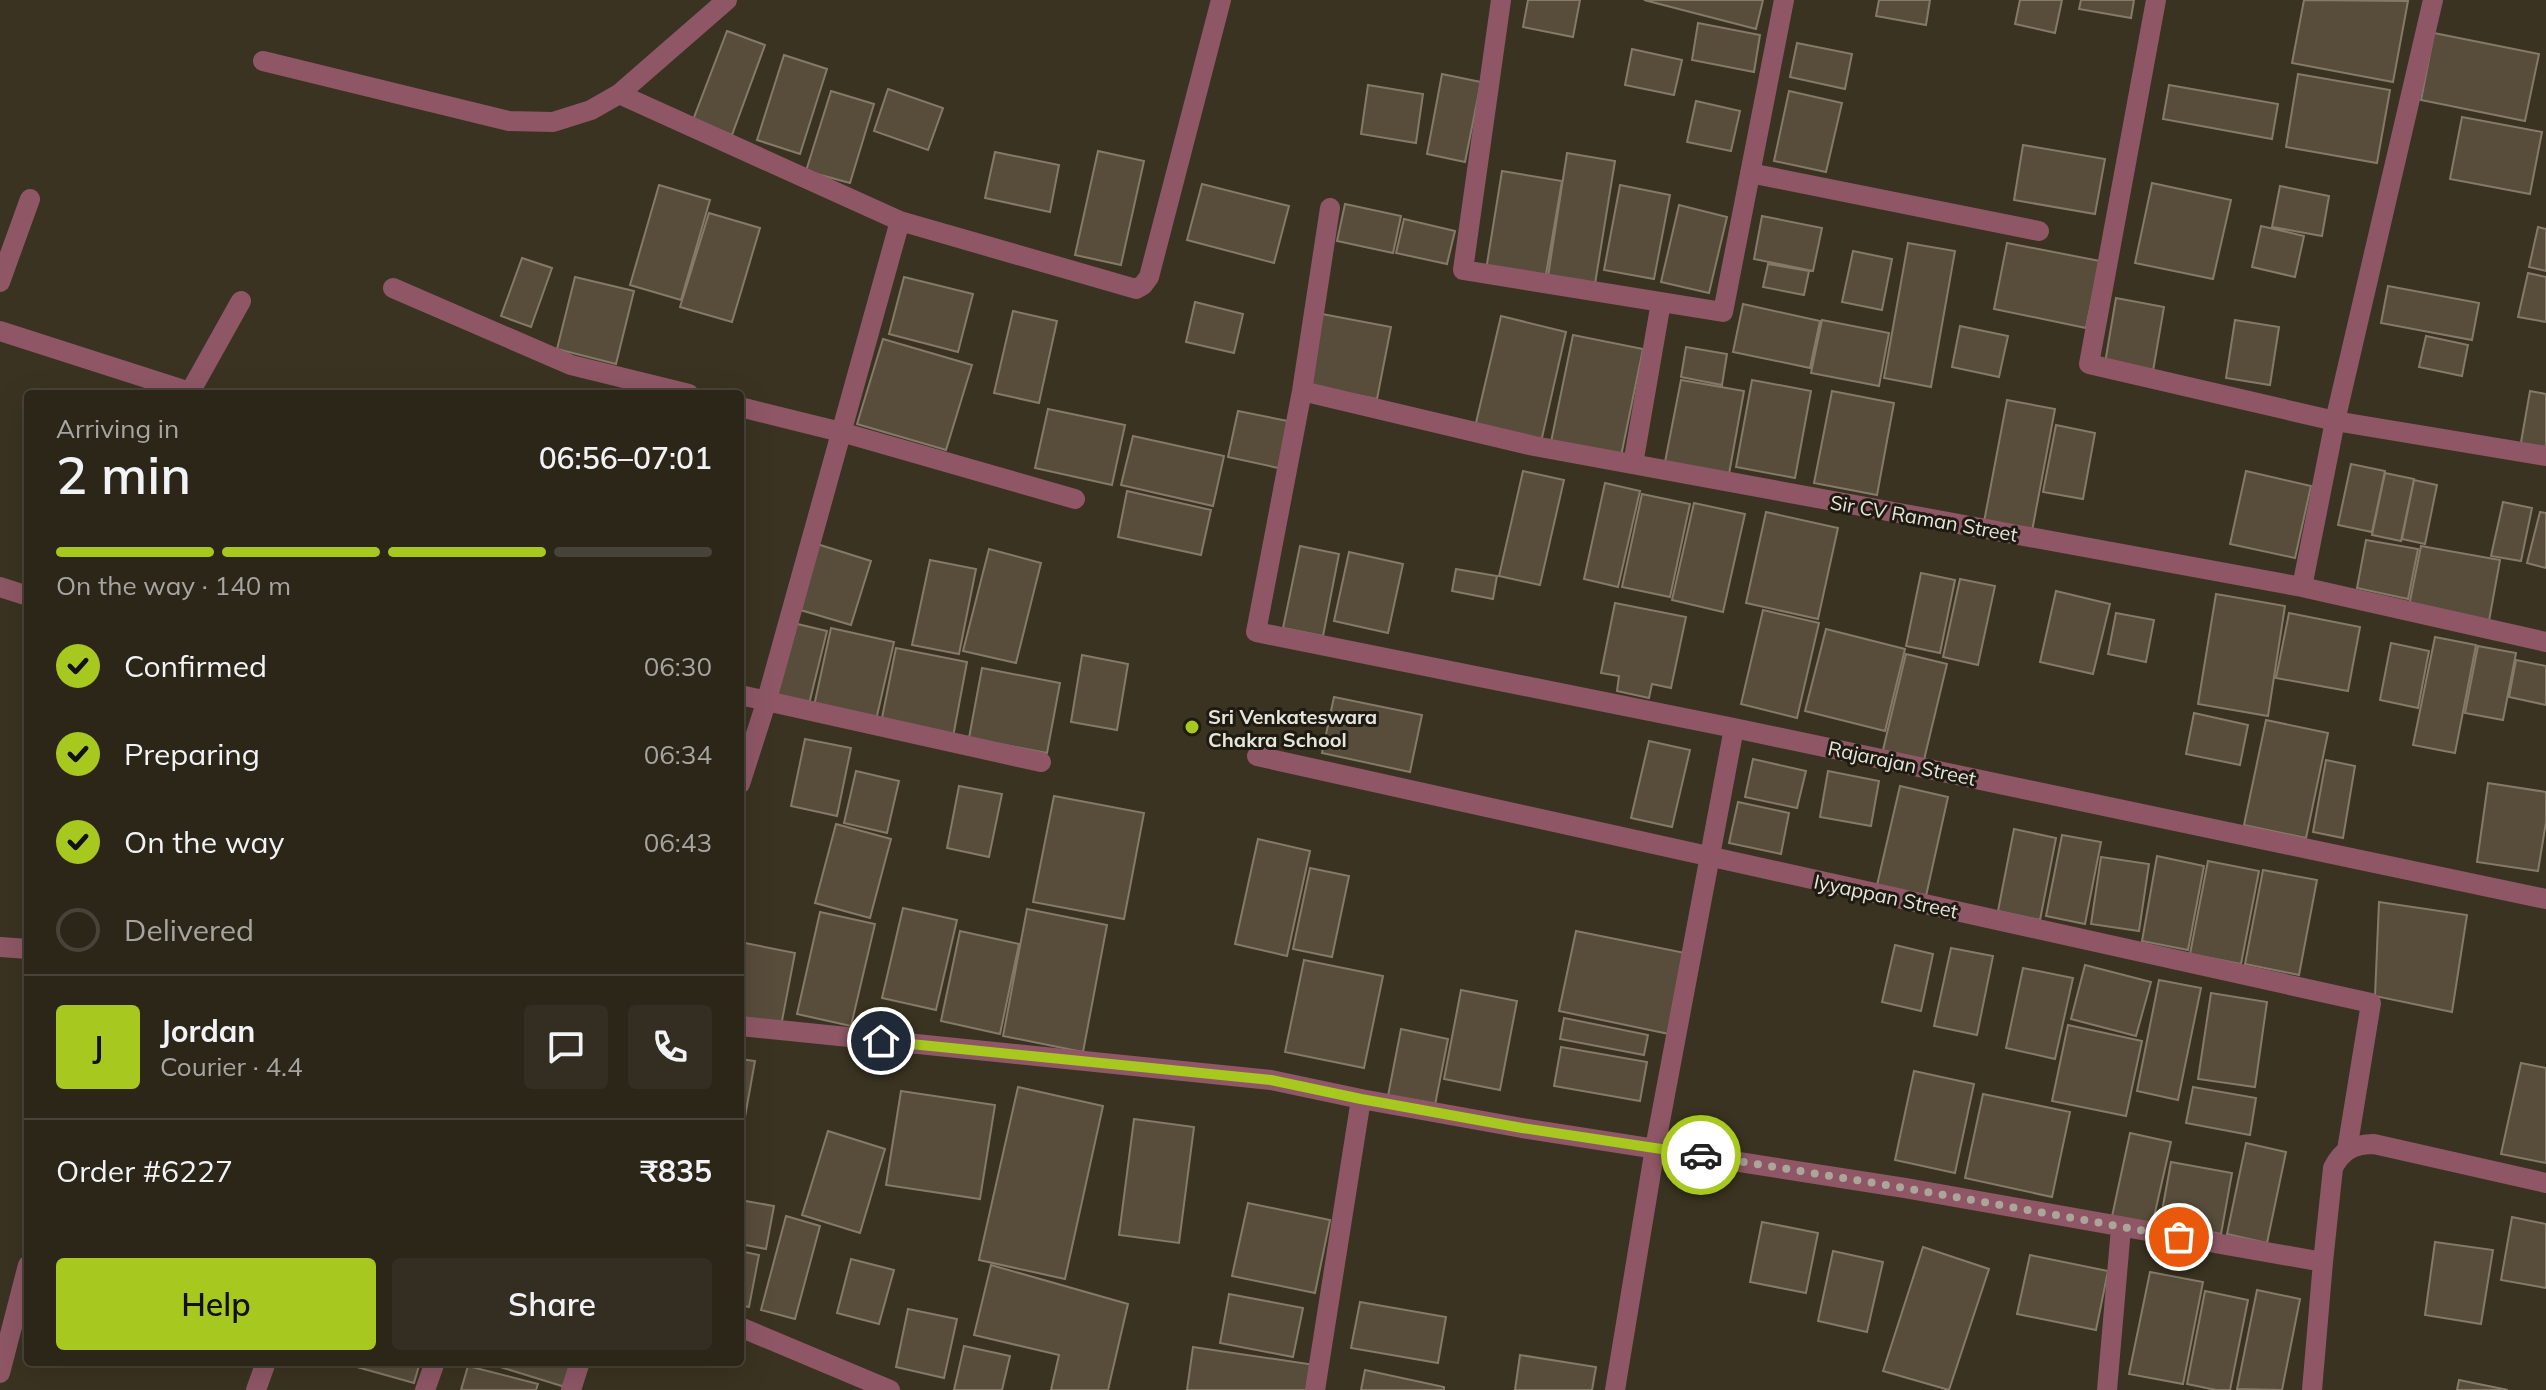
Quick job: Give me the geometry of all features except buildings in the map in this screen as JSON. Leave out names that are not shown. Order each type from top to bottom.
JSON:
[{"type":"street","points":[[263,61],[509,121],[553,122],[591,110],[619,94],[727,0]]},
{"type":"street","points":[[619,94],[900,221],[1136,289],[1149,277],[1221,0]]},
{"type":"street","points":[[1501,0],[1463,270],[1723,312],[1784,0]]},
{"type":"street","points":[[2156,0],[2089,364],[2335,421],[2546,456]]},
{"type":"street","points":[[2302,587],[2335,421],[2433,0]]},
{"type":"street","points":[[1750,173],[2039,231]]},
{"type":"street","points":[[0,282],[30,199]]},
{"type":"street","points":[[1302,391],[1330,208]]},
{"type":"street","points":[[744,772],[766,703],[900,221]]},
{"type":"street","points":[[393,288],[571,365],[673,390]]},
{"type":"street","points":[[191,390],[241,301]]},
{"type":"street","points":[[1633,464],[1661,302]]},
{"type":"street","points":[[0,331],[180,390]]},
{"type":"street","name":"Sir CV Raman Street","points":[[1302,391],[1534,446],[2302,587],[2546,642]]},
{"type":"street","name":"Rajarajan Street","points":[[1302,391],[1256,632],[1734,728],[2546,899]]},
{"type":"street","points":[[744,408],[841,432],[1075,499]]},
{"type":"street","points":[[0,587],[24,595]]},
{"type":"street","points":[[744,696],[1041,762]]},
{"type":"street","points":[[1615,1390],[1655,1148],[1734,728]]},
{"type":"street","name":"Iyyappan Street","points":[[1257,756],[2371,1003],[2347,1150]]},
{"type":"street","points":[[0,947],[24,949]]},
{"type":"street","points":[[744,1026],[1271,1080],[1522,1128],[1905,1188],[2323,1262]]},
{"type":"street","points":[[1315,1390],[1361,1099]]},
{"type":"street","points":[[2312,1390],[2333,1168],[2338,1157],[2360,1144],[2374,1144],[2546,1183]]},
{"type":"street","points":[[2107,1390],[2121,1228]]},
{"type":"street","points":[[0,1373],[24,1280]]},
{"type":"street","points":[[744,1329],[890,1390]]},
{"type":"street","points":[[256,1390],[265,1366]]},
{"type":"street","points":[[425,1390],[434,1366]]},
{"type":"street","points":[[571,1390],[579,1366]]},
{"type":"way so far","points":[[1701,1155],[2179,1237]]},
{"type":"place","name":"Sri Venkateswara Chakra School","points":[[1192,727]]},
{"type":"route","points":[[881,1041],[1271,1080],[1522,1128],[1701,1155]]}]
